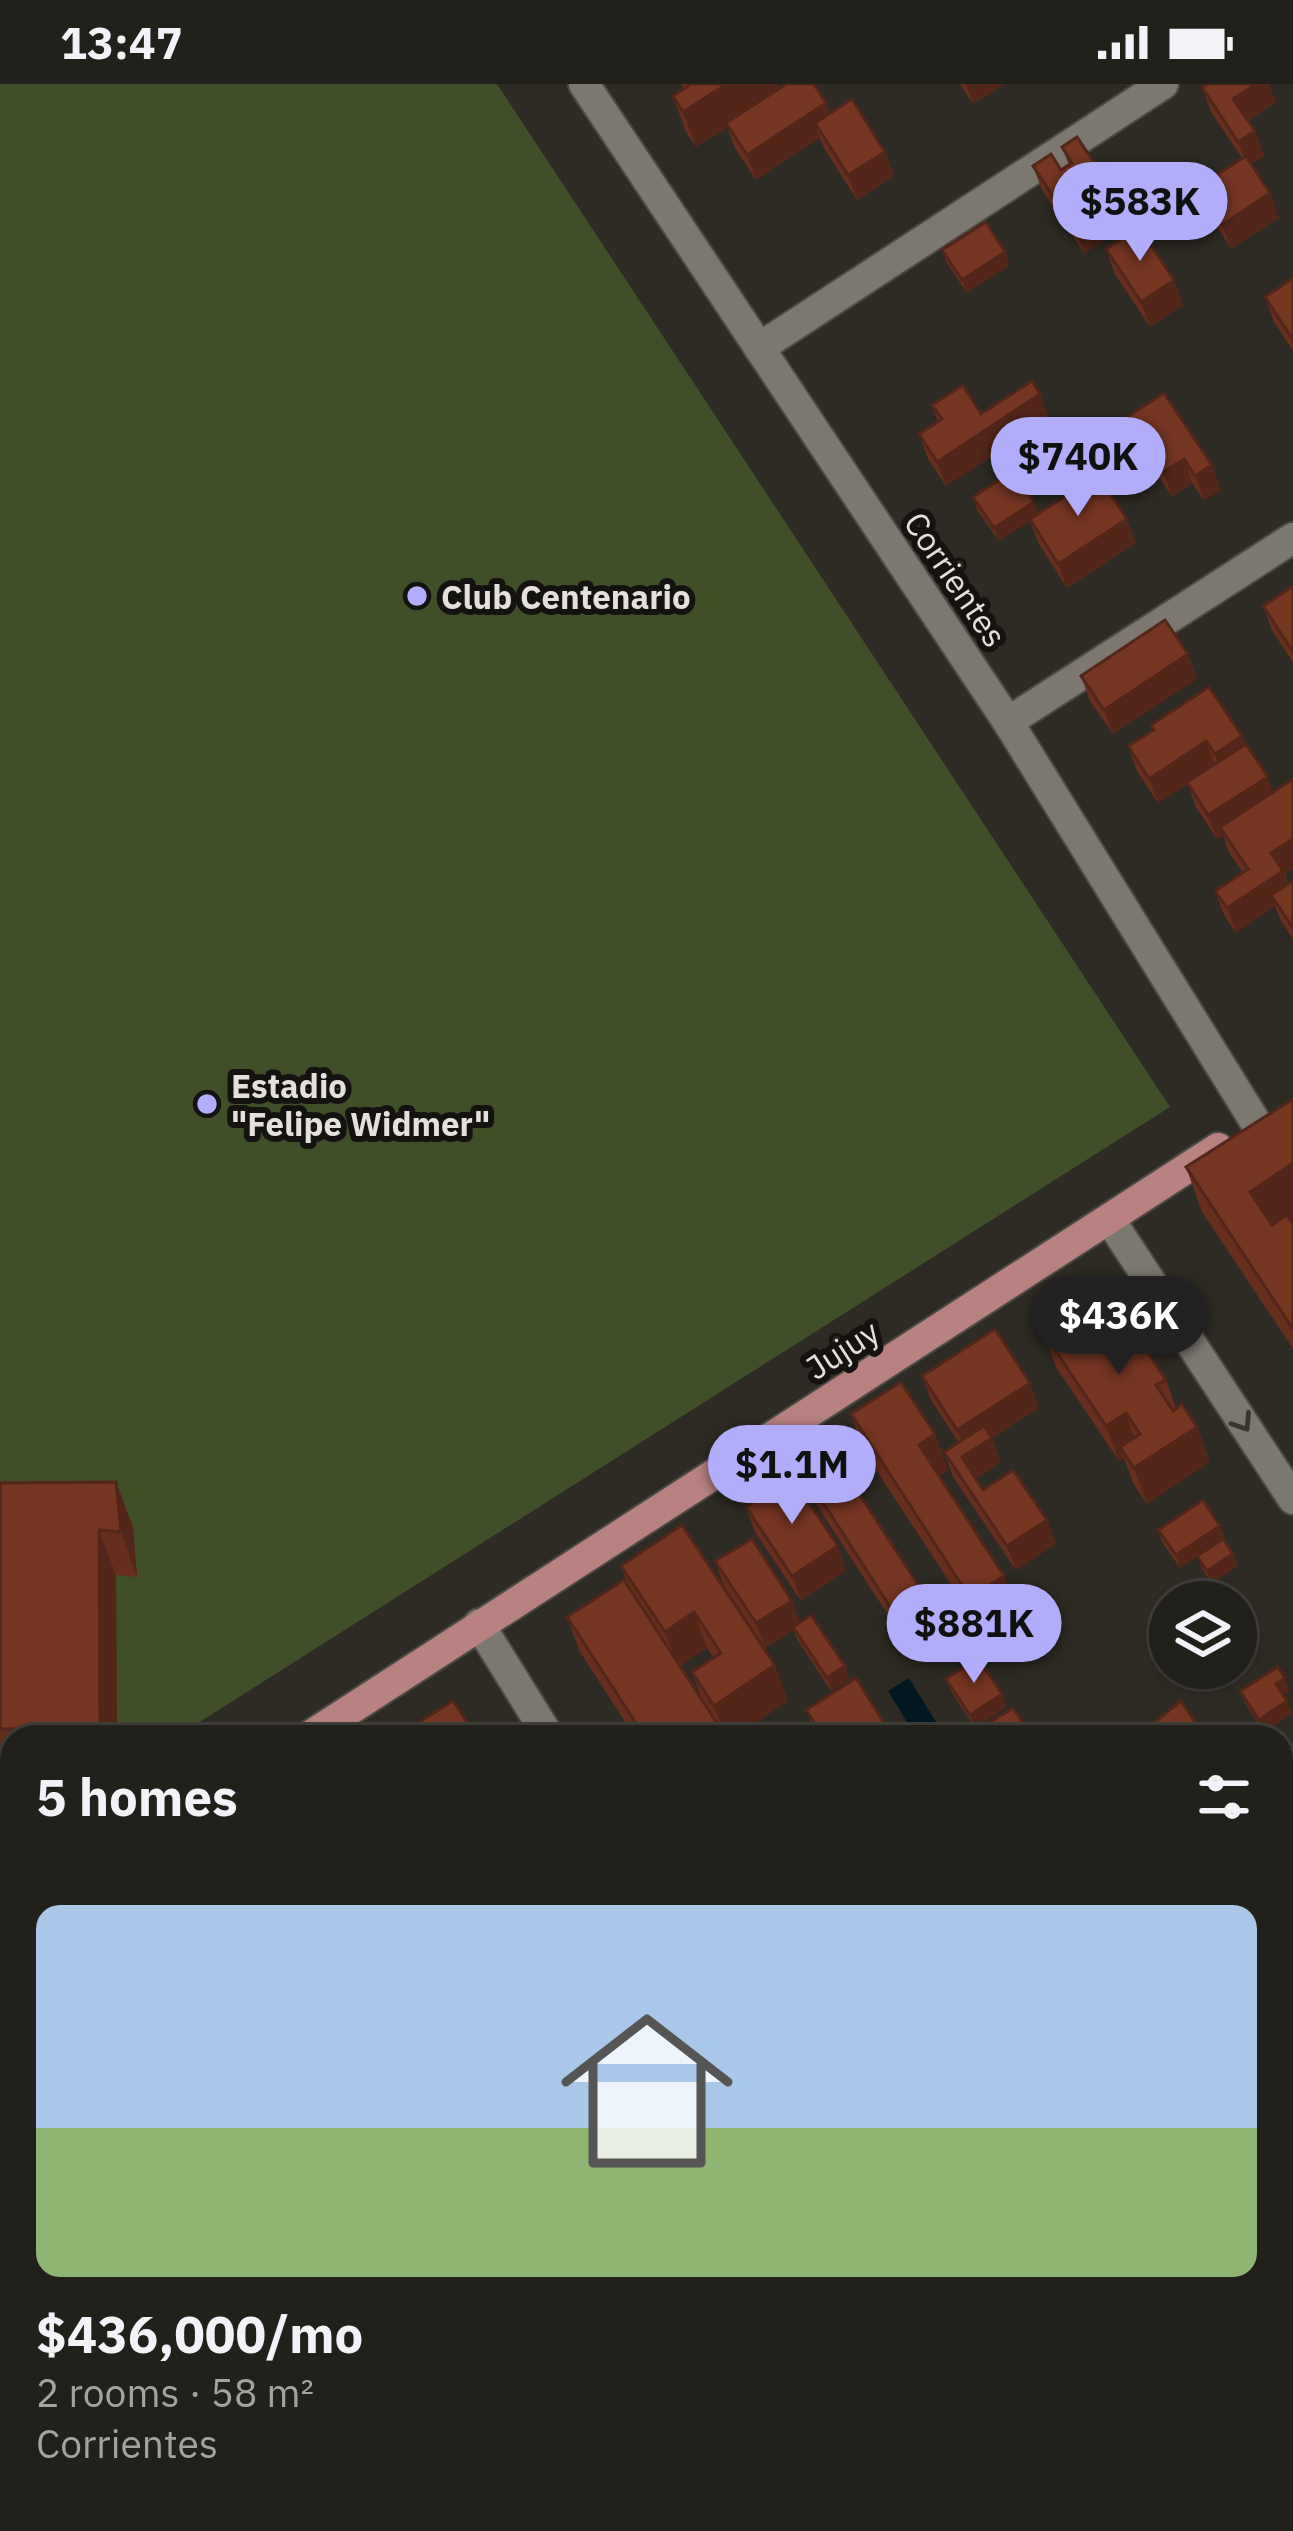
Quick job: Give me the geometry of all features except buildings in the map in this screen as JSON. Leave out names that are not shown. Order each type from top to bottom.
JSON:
[{"type":"main road","name":"Jujuy","points":[[326,1725],[1265,1117]]},
{"type":"street","name":"Corrientes","points":[[584,84],[1265,1117]]},
{"type":"street","points":[[759,348],[1163,84]]},
{"type":"street","points":[[1008,722],[1293,538]]},
{"type":"street","points":[[1110,1220],[1293,1499]]},
{"type":"street","points":[[479,1624],[542,1725]]},
{"type":"green space","name":"Club Centenario","points":[[0,84],[497,84],[1170,1107],[195,1725],[0,1725]]},
{"type":"water","points":[[909,1678],[936,1722],[909,1725],[888,1691]]},
{"type":"place","name":"Club Centenario","points":[[417,596]]},
{"type":"place","name":"Estadio \"Felipe Widmer\"","points":[[207,1104]]}]
